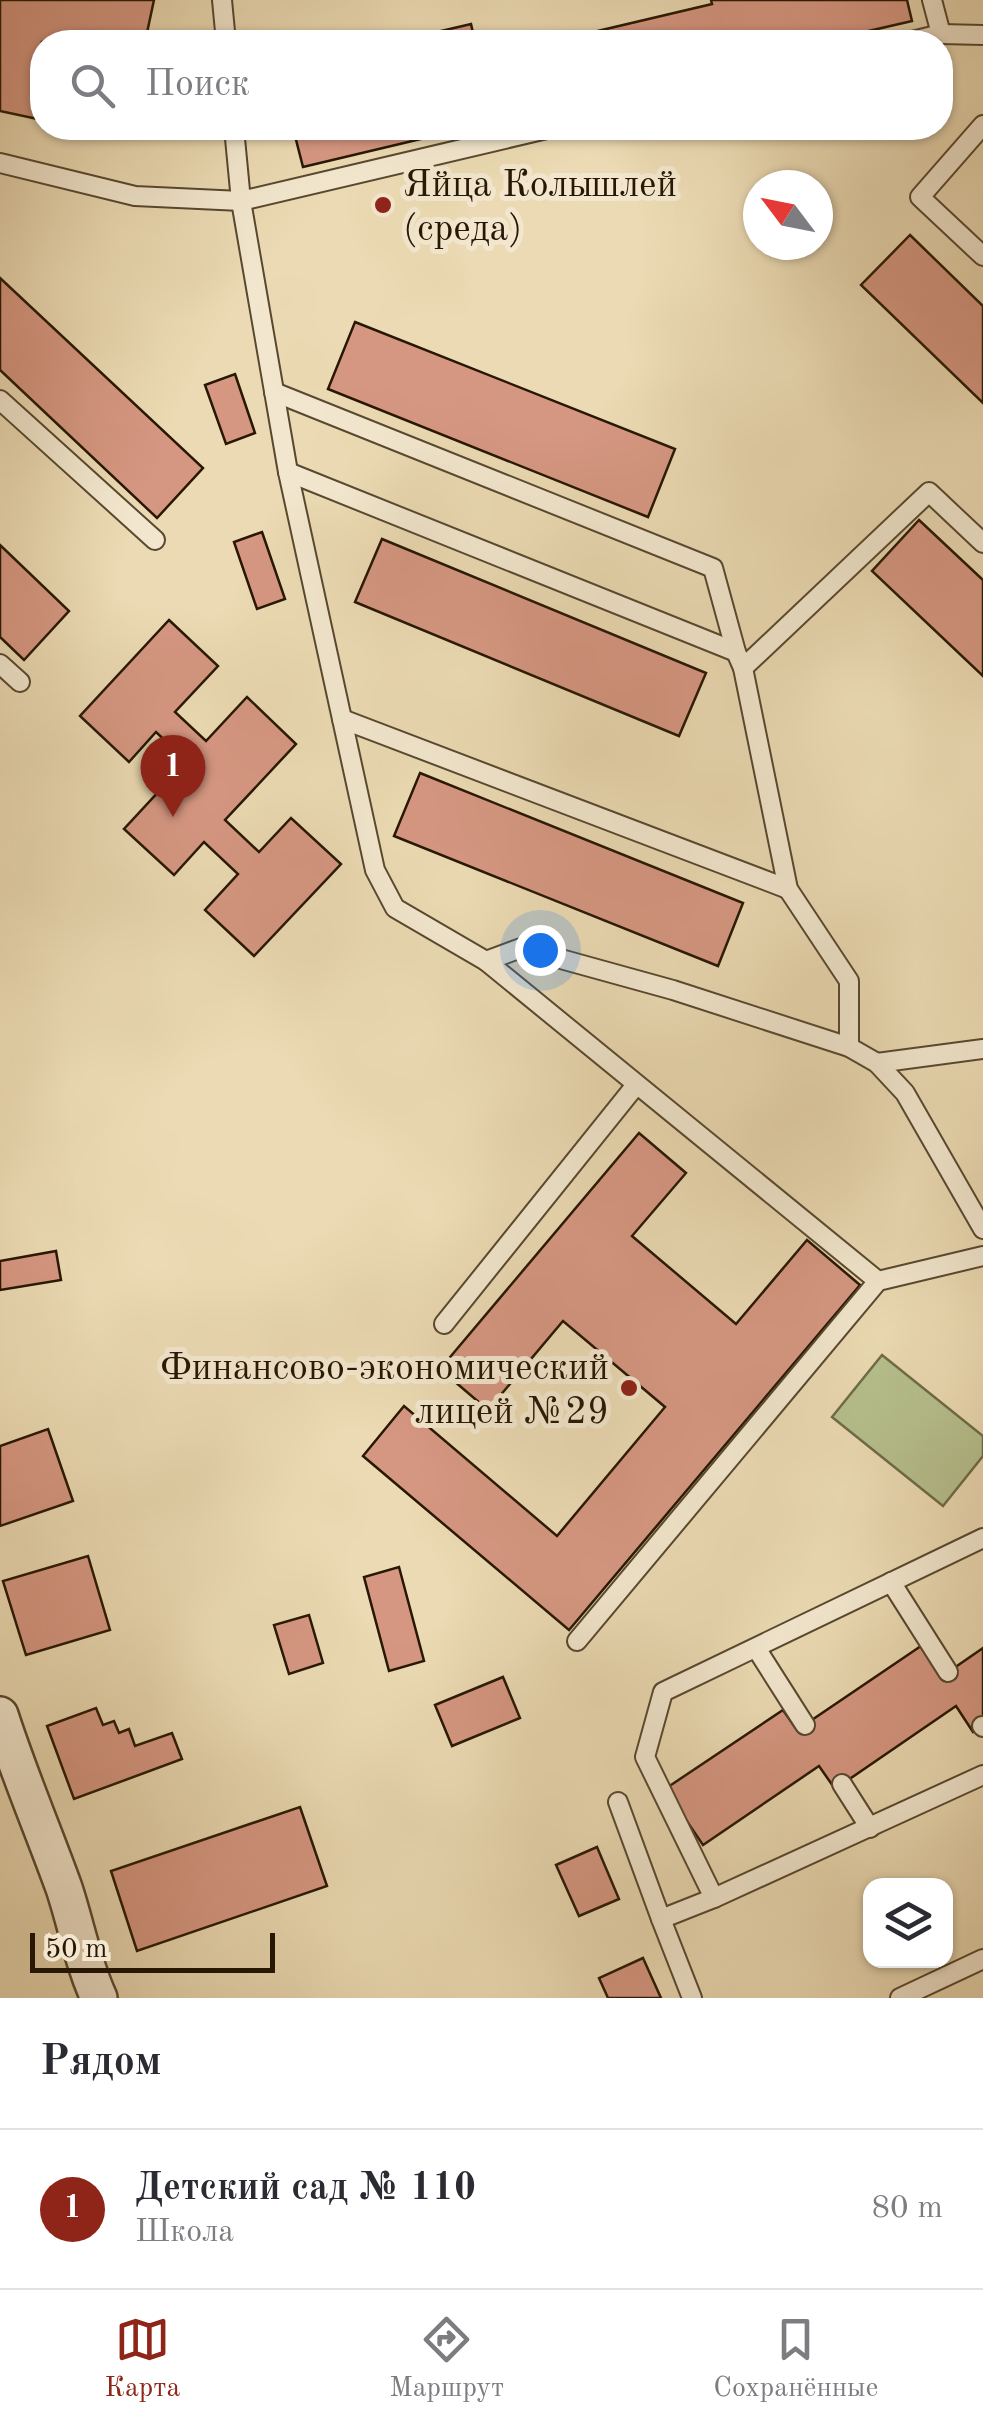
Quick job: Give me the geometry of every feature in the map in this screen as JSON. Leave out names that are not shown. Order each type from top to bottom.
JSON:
[{"type":"street","points":[[0,1715],[99,1998]]},
{"type":"lane","points":[[222,0],[225,30]]},
{"type":"lane","points":[[932,0],[939,30]]},
{"type":"lane","points":[[953,34],[983,35]]},
{"type":"lane","points":[[983,125],[920,197],[983,256]]},
{"type":"lane","points":[[235,140],[240,201],[288,472],[375,870],[395,908],[486,961],[878,1281]]},
{"type":"lane","points":[[0,163],[135,196],[240,201],[500,140]]},
{"type":"lane","points":[[274,392],[713,568],[739,660],[788,888],[849,980],[848,1047]]},
{"type":"lane","points":[[0,400],[155,540]]},
{"type":"lane","points":[[288,472],[739,660]]},
{"type":"lane","points":[[739,660],[928,492],[983,543]]},
{"type":"lane","points":[[0,664],[20,682]]},
{"type":"lane","points":[[342,719],[788,888]]},
{"type":"lane","points":[[486,961],[521,948],[673,990],[848,1047],[878,1063],[905,1093],[983,1229]]},
{"type":"lane","points":[[878,1063],[983,1049]]},
{"type":"lane","points":[[444,1324],[636,1085]]},
{"type":"lane","points":[[577,1642],[878,1281],[983,1256]]},
{"type":"lane","points":[[714,1898],[645,1757],[663,1692],[983,1538]]},
{"type":"lane","points":[[892,1582],[948,1672]]},
{"type":"lane","points":[[756,1648],[805,1725]]},
{"type":"lane","points":[[660,1919],[983,1775]]},
{"type":"lane","points":[[842,1784],[870,1828]]},
{"type":"lane","points":[[618,1802],[692,1998]]},
{"type":"lane","points":[[900,1998],[983,1959]]},
{"type":"green space","points":[[882,1355],[983,1436],[983,1456],[943,1506],[832,1417]]},
{"type":"building","points":[[0,0],[154,0],[148,30],[30,30],[30,117],[0,111]]},
{"type":"building","points":[[711,0],[907,0],[912,21],[873,30],[602,30],[712,4]]},
{"type":"building","points":[[471,24],[472,30],[445,30]]},
{"type":"building","points":[[296,140],[417,140],[303,167]]},
{"type":"building","points":[[910,235],[983,306],[983,403],[861,285]]},
{"type":"building","points":[[0,278],[203,468],[157,518],[0,370]]},
{"type":"building","points":[[355,322],[675,449],[648,517],[328,389]]},
{"type":"building","points":[[235,374],[255,433],[226,444],[205,385]]},
{"type":"building","points":[[919,520],[983,580],[983,676],[872,571]]},
{"type":"building","points":[[262,532],[285,599],[257,609],[234,542]]},
{"type":"building","points":[[382,539],[706,673],[679,736],[355,602]]},
{"type":"building","points":[[0,545],[69,611],[24,660],[0,637]]},
{"type":"building","points":[[169,620],[218,666],[175,712],[206,741],[247,697],[296,744],[225,820],[259,852],[291,818],[341,864],[254,956],[205,910],[238,874],[204,842],[174,875],[124,829],[187,761],[156,732],[129,762],[80,716]]},
{"type":"building","points":[[420,773],[743,903],[718,966],[394,836]]},
{"type":"building","points":[[639,1133],[686,1173],[632,1236],[736,1324],[807,1240],[860,1285],[569,1630],[363,1456],[404,1406],[557,1536],[665,1407],[563,1321],[488,1410],[440,1369]]},
{"type":"building","points":[[56,1251],[61,1280],[0,1290],[0,1261]]},
{"type":"building","points":[[48,1429],[73,1501],[0,1526],[0,1446]]},
{"type":"building","points":[[88,1556],[110,1630],[26,1655],[3,1581]]},
{"type":"building","points":[[399,1567],[424,1661],[389,1671],[364,1577]]},
{"type":"building","points":[[309,1615],[323,1663],[289,1674],[274,1625]]},
{"type":"building","points":[[921,1646],[941,1677],[983,1648],[983,1725],[973,1732],[956,1706],[835,1789],[819,1766],[703,1845],[665,1789],[783,1710],[797,1730]]},
{"type":"building","points":[[503,1677],[520,1718],[452,1746],[435,1705]]},
{"type":"building","points":[[96,1708],[103,1725],[114,1721],[119,1733],[129,1729],[135,1746],[172,1733],[182,1759],[74,1799],[47,1726]]},
{"type":"building","points":[[300,1807],[327,1886],[137,1951],[111,1871]]},
{"type":"building","points":[[597,1847],[619,1899],[579,1916],[556,1865]]},
{"type":"building","points":[[643,1958],[661,1998],[608,1998],[599,1978]]},
{"type":"place","name":"Яйца Колышлей (среда)","points":[[383,205]]},
{"type":"place","name":"Детский сад № 110","points":[[173,817]]},
{"type":"place","name":"Финансово-экономический лицей №29","points":[[629,1388]]}]
